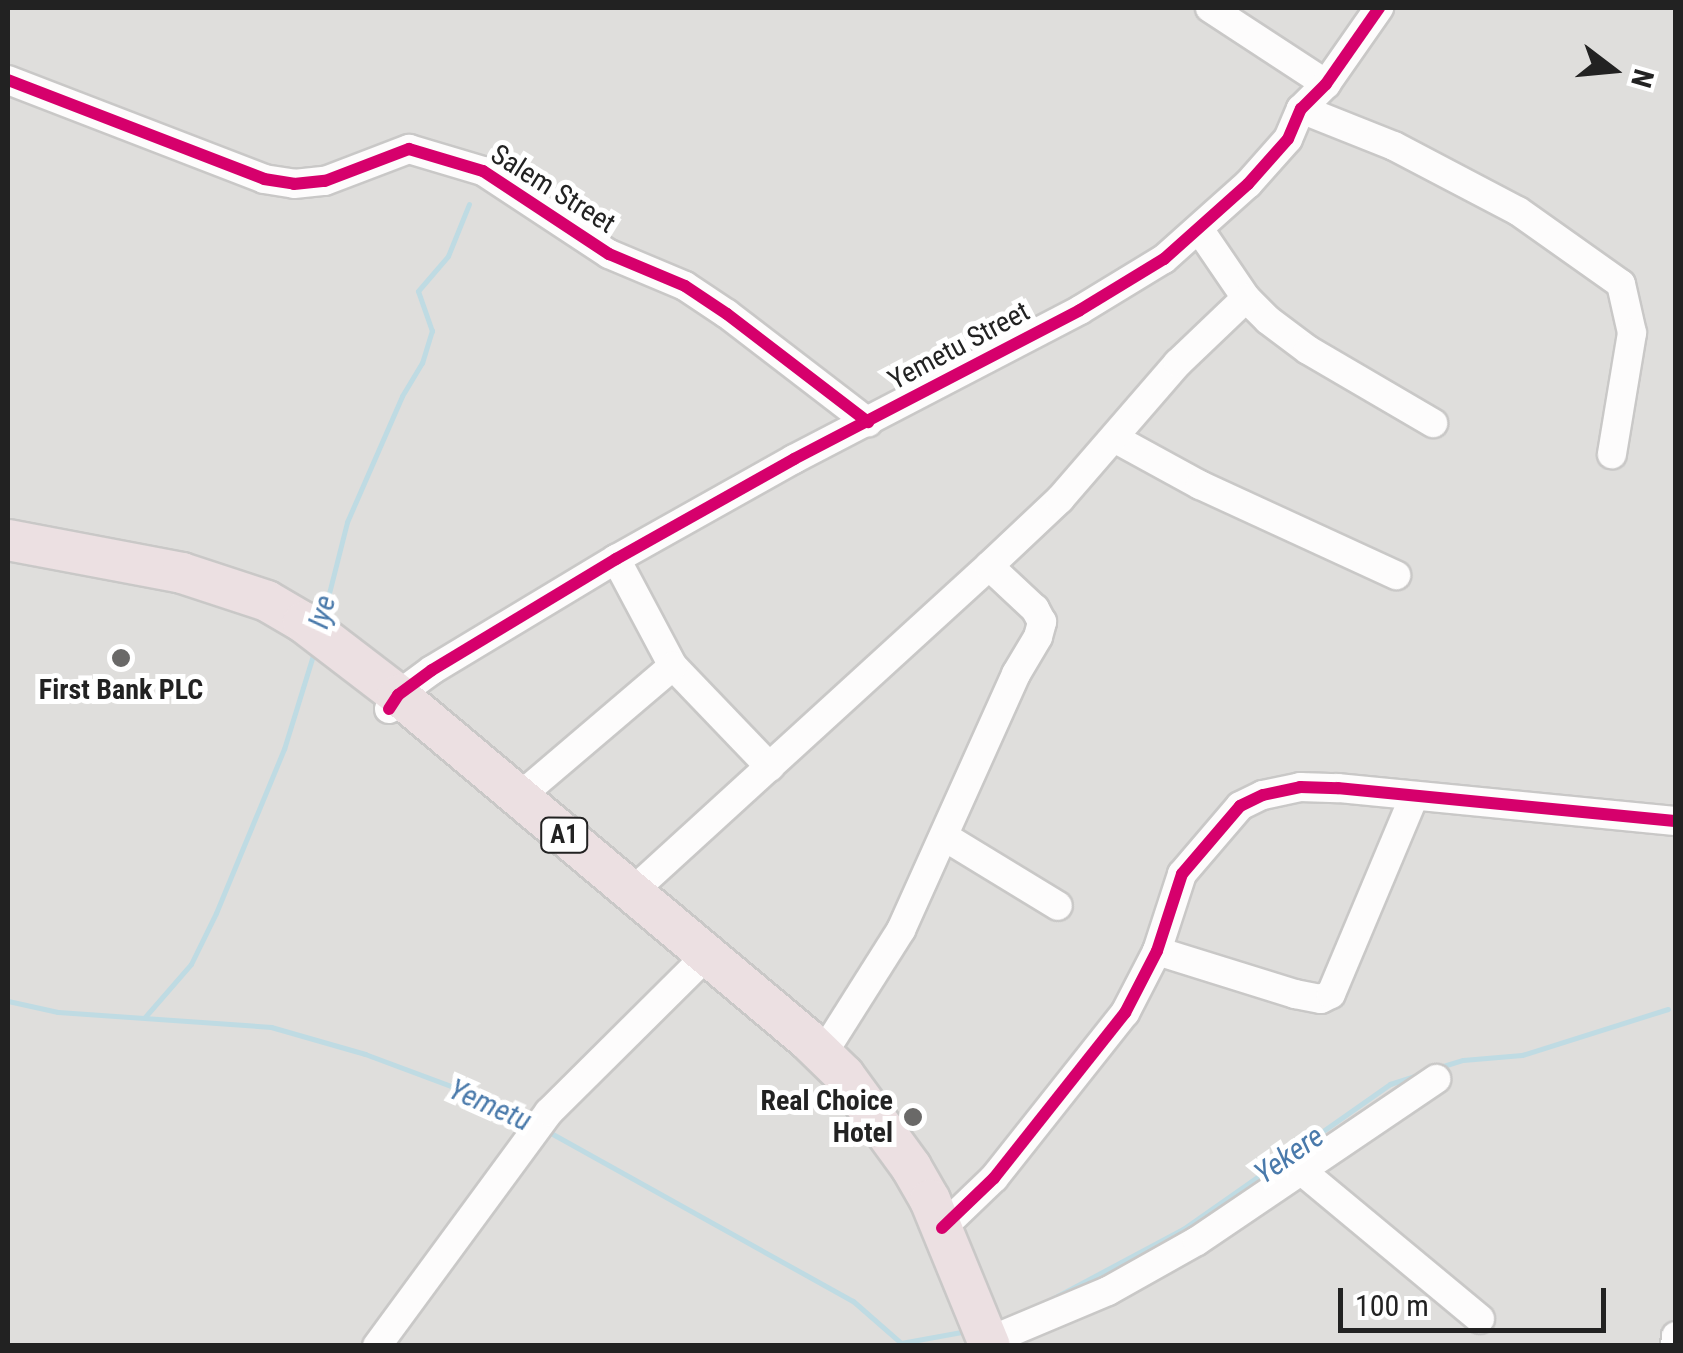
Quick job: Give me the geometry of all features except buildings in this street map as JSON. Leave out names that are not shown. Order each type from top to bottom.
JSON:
[{"type":"highway","name":"A1","points":[[8,540],[182,573],[267,601],[303,622],[701,960],[844,1076],[890,1135],[942,1228],[979,1335]]},
{"type":"highway","name":"A1","points":[[8,555],[156,583],[230,603],[290,632],[394,702],[519,797],[632,892],[812,1065],[858,1117],[916,1206],[979,1335]]},
{"type":"street","points":[[1210,8],[1326,84]]},
{"type":"street","name":"Yemetu Street","points":[[394,702],[432,670],[616,559],[1080,310],[1164,259],[1288,138],[1300,109],[1326,84],[1379,8]]},
{"type":"street","name":"Salem Street","points":[[8,80],[264,179],[294,184],[336,179],[370,161],[410,149],[482,171],[610,254],[684,286],[728,314],[868,422]]},
{"type":"street","points":[[1300,109],[1394,146],[1518,211],[1621,284],[1632,334],[1612,454]]},
{"type":"street","points":[[1199,229],[1246,298],[1308,350],[1432,423]]},
{"type":"street","points":[[632,892],[989,566],[1114,438],[1178,364],[1246,298]]},
{"type":"street","points":[[1114,438],[1200,485],[1396,575]]},
{"type":"street","points":[[616,559],[673,666],[770,766]]},
{"type":"street","points":[[822,1055],[901,930],[1042,622],[1035,609],[989,566]]},
{"type":"street","points":[[519,797],[673,666]]},
{"type":"street","points":[[942,1228],[994,1178],[1125,1014],[1157,951],[1182,874],[1240,806],[1262,795],[1300,788],[1676,821]]},
{"type":"street","points":[[1157,951],[1295,994],[1321,999],[1331,994],[1414,797]]},
{"type":"street","points":[[944,838],[1058,906]]},
{"type":"street","points":[[377,1346],[541,1122],[701,960]]},
{"type":"street","points":[[979,1335],[1108,1291],[1198,1241],[1436,1079]]},
{"type":"street","points":[[1303,1172],[1480,1319]]},
{"type":"street","points":[[1674,1346],[1676,1336]]},
{"type":"shaded area","points":[[8,8],[1675,8],[1675,1345],[8,1345]]},
{"type":"waterway","name":"Iye","points":[[323,617],[347,522],[402,396],[422,363],[432,331],[418,291],[448,256],[469,204]]},
{"type":"waterway","name":"Iye","points":[[145,1017],[191,964],[216,913],[284,749],[314,652]]},
{"type":"waterway","name":"Yemetu","points":[[8,1001],[58,1012],[271,1027],[365,1054],[475,1095],[530,1122]]},
{"type":"waterway","name":"Yekere","points":[[1440,1067],[1463,1060],[1522,1055],[1668,1009]]},
{"type":"waterway","name":"Yekere","points":[[997,1323],[1048,1301],[1183,1229],[1390,1084],[1420,1074]]},
{"type":"waterway","name":"Yemetu","points":[[549,1132],[853,1301],[901,1343],[967,1331]]},
{"type":"cycle path","points":[[389,709],[398,695],[432,670],[616,559],[794,459],[1080,310],[1164,259],[1248,184],[1288,139],[1301,109],[1326,84],[1379,8]]},
{"type":"cycle path","points":[[8,80],[264,179],[294,184],[325,181],[409,149],[483,171],[609,254],[685,286],[868,422]]},
{"type":"cycle path","points":[[942,1228],[994,1178],[1125,1013],[1157,951],[1182,874],[1240,806],[1263,795],[1300,787],[1338,788],[1676,821]]},
{"type":"place","name":"First Bank PLC","points":[[121,658]]},
{"type":"place","name":"Real Choice Hotel","points":[[913,1117]]}]
